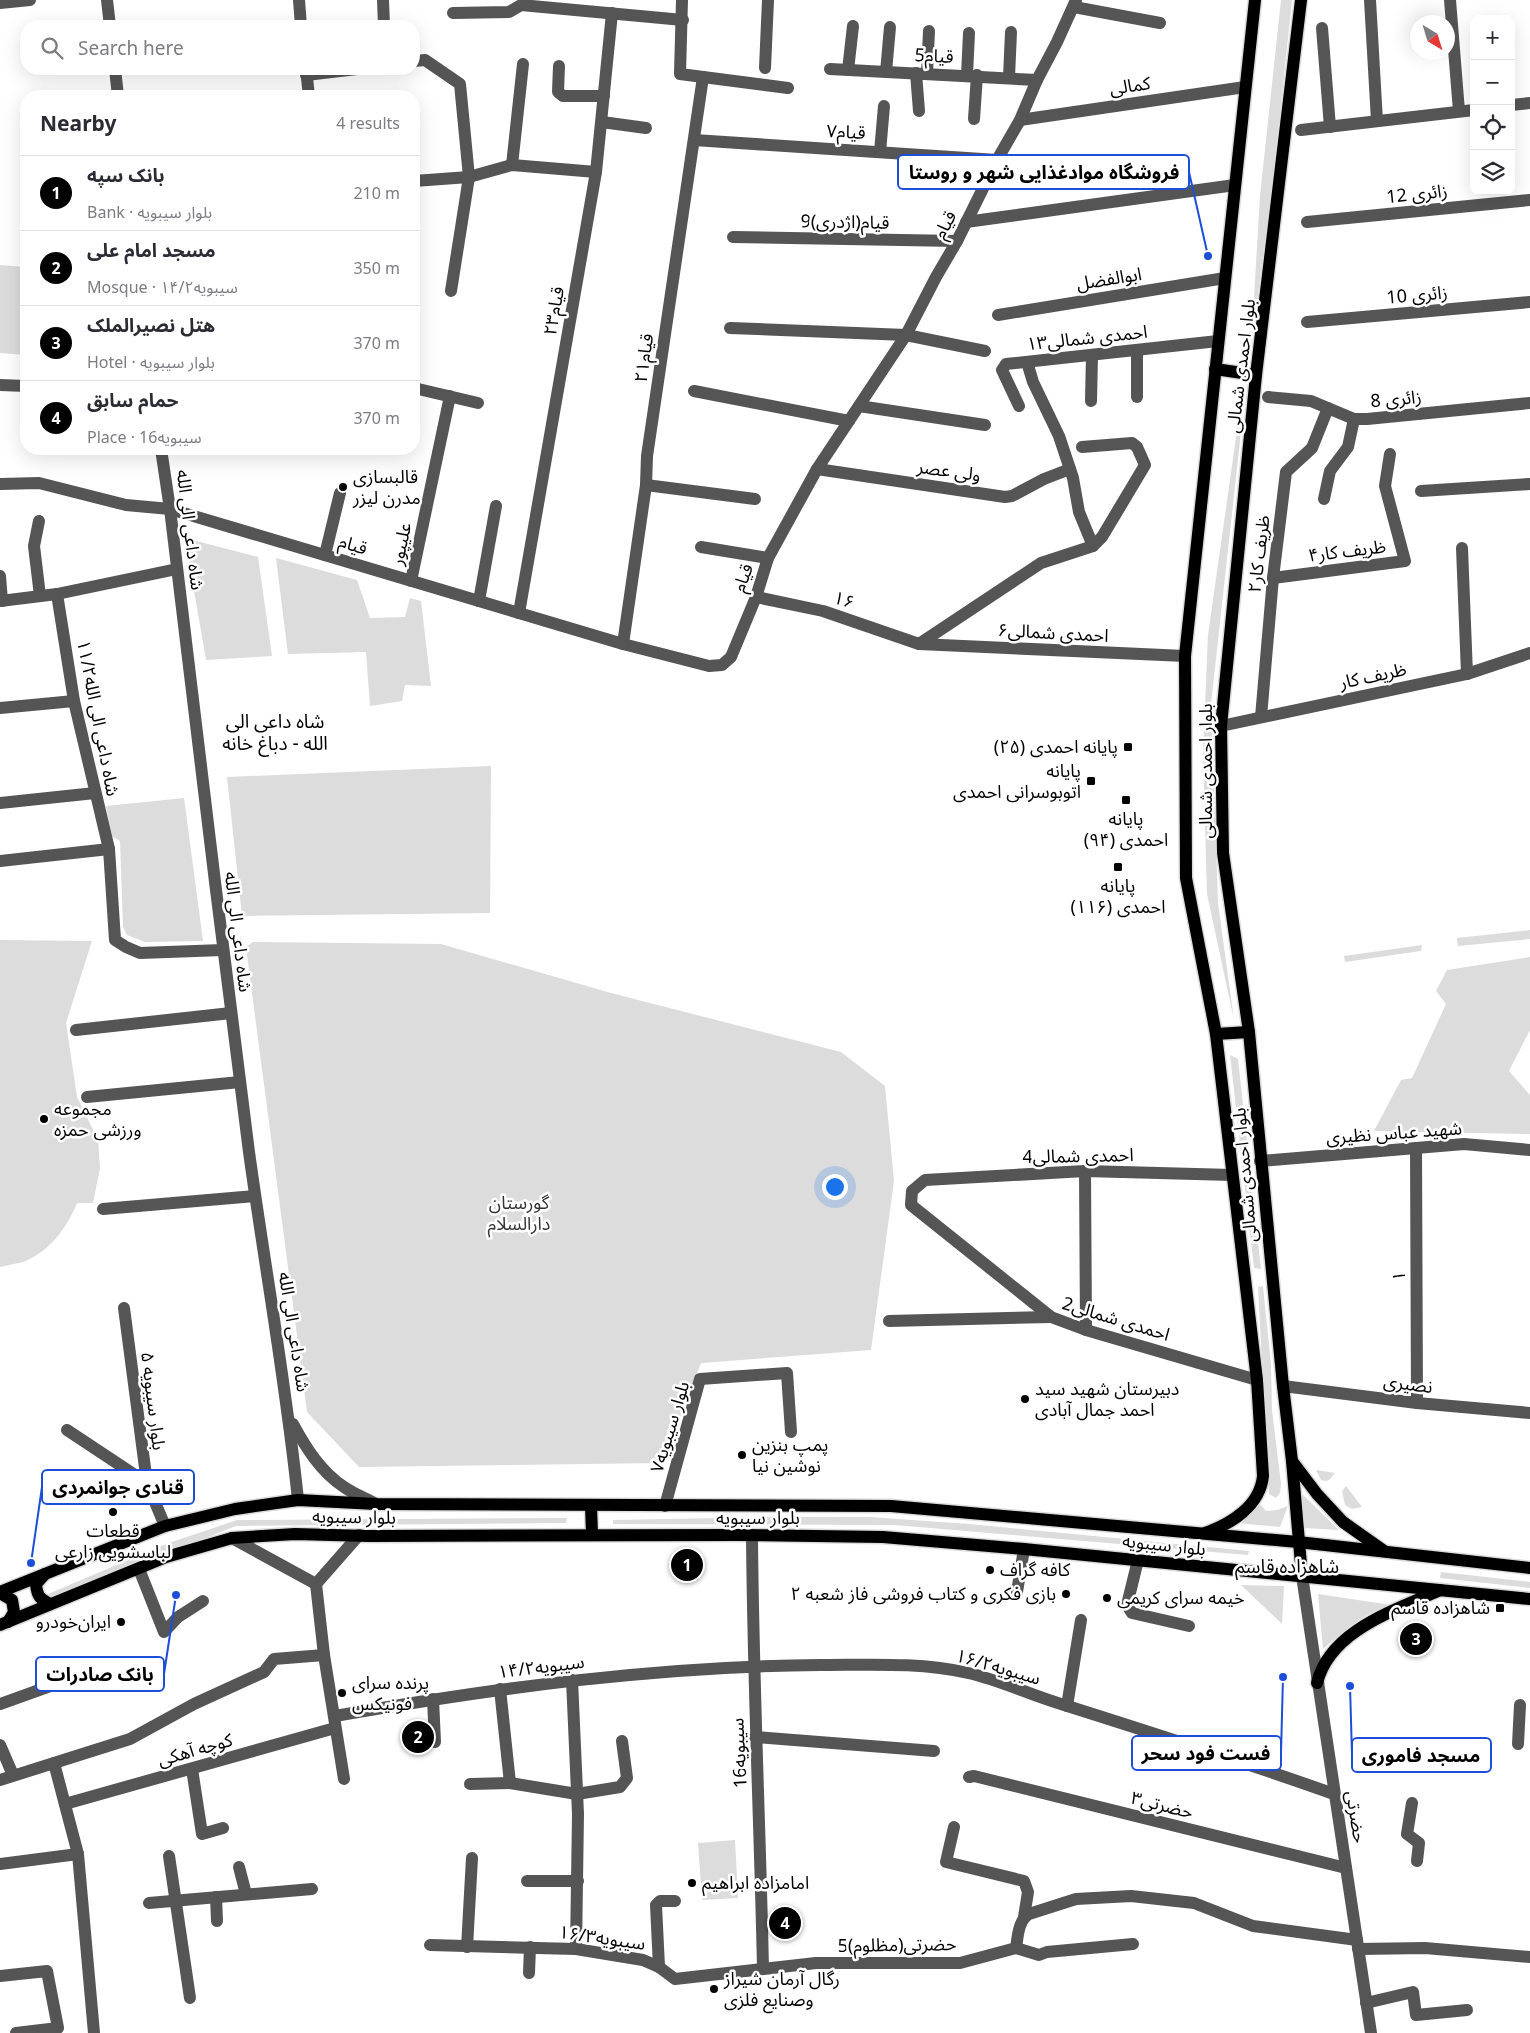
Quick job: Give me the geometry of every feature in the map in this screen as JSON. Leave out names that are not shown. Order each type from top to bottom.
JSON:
[{"type":"main road","name":"بلوار احمدی شمالی","points":[[1205,1533],[1225,1525],[1257,1497],[1262,1488],[1264,1463],[1257,1380],[1216,1034],[1186,878],[1185,656],[1255,0]]},
{"type":"main road","name":"بلوار احمدی شمالی","points":[[1302,0],[1256,375],[1221,726],[1223,853],[1249,1032],[1260,1161],[1292,1461],[1302,1576]]},
{"type":"main road","points":[[1215,369],[1256,375]]},
{"type":"main road","points":[[1216,1034],[1249,1032]]},
{"type":"main road","points":[[1292,1461],[1317,1494],[1343,1522],[1386,1552]]},
{"type":"main road","name":"بلوار سیبویه","points":[[0,1592],[165,1526],[235,1509],[298,1500],[376,1504],[891,1506],[1298,1542],[1530,1568]]},
{"type":"main road","points":[[591,1505],[592,1535]]},
{"type":"main road","name":"بلوار سیبویه","points":[[4,1624],[166,1557],[232,1538],[295,1534],[883,1537],[1024,1548],[1530,1599]]},
{"type":"main road","points":[[45,1574],[36,1584],[37,1593],[41,1600],[50,1604]]},
{"type":"main road","points":[[1317,1683],[1320,1670],[1328,1658],[1354,1632],[1384,1615],[1440,1590]]},
{"type":"main road","points":[[0,1592],[12,1600],[14,1612],[4,1624]]},
{"type":"street","points":[[0,3],[30,0]]},
{"type":"street","points":[[107,0],[109,20]]},
{"type":"street","points":[[299,0],[301,20]]},
{"type":"street","points":[[383,0],[384,20]]},
{"type":"street","points":[[682,0],[683,20],[680,74],[788,88]]},
{"type":"street","points":[[764,68],[768,0]]},
{"type":"street","points":[[1370,0],[1377,121]]},
{"type":"street","points":[[1450,0],[1460,111]]},
{"type":"street","points":[[453,13],[509,12],[521,5],[535,3],[683,20]]},
{"type":"street","points":[[1075,4],[1160,23]]},
{"type":"street","name":"قیام","points":[[0,484],[39,483],[126,505],[170,509],[623,644],[709,666],[722,665],[731,657],[756,597],[768,558],[817,470],[906,335],[936,276],[957,241],[997,160],[1020,120],[1036,80],[1075,4]]},
{"type":"street","name":"قیام۲۳","points":[[519,613],[596,172],[612,13]]},
{"type":"street","points":[[848,70],[853,26]]},
{"type":"street","points":[[886,72],[890,27]]},
{"type":"street","points":[[1322,28],[1330,127]]},
{"type":"street","points":[[919,111],[921,73],[929,31]]},
{"type":"street","points":[[1009,77],[1011,32]]},
{"type":"street","points":[[969,33],[974,119]]},
{"type":"street","points":[[420,60],[425,60],[460,84],[469,176],[450,290]]},
{"type":"street","points":[[512,165],[523,64]]},
{"type":"street","points":[[559,66],[558,92],[563,96],[604,96]]},
{"type":"street","name":"قیام5","points":[[830,69],[972,75],[1036,80]]},
{"type":"street","points":[[116,75],[117,90]]},
{"type":"street","points":[[306,75],[308,90]]},
{"type":"street","name":"قیام۲۱","points":[[623,644],[646,486],[647,456],[702,77]]},
{"type":"street","name":"کمالی","points":[[1020,120],[1245,87]]},
{"type":"street","points":[[1515,105],[1530,103]]},
{"type":"street","points":[[880,152],[884,106]]},
{"type":"street","points":[[1301,130],[1470,110]]},
{"type":"street","points":[[602,122],[646,128]]},
{"type":"street","name":"قیام۷","points":[[694,140],[997,160]]},
{"type":"street","points":[[420,180],[469,176],[512,165],[596,172]]},
{"type":"street","points":[[966,222],[1235,185]]},
{"type":"street","name":"12 زائری","points":[[1307,222],[1530,200]]},
{"type":"street","name":"قیام(اژدری)9","points":[[733,237],[957,241]]},
{"type":"street","name":"ابوالفضل","points":[[998,315],[1225,278]]},
{"type":"street","name":"10 زائری","points":[[1307,322],[1530,302]]},
{"type":"street","points":[[730,328],[906,335],[985,351]]},
{"type":"street","name":"احمدی شمالی۱۳","points":[[1019,406],[1002,370],[1006,364],[1218,342]]},
{"type":"street","points":[[1137,350],[1137,397]]},
{"type":"street","points":[[1091,401],[1092,355]]},
{"type":"street","points":[[1027,362],[1033,382],[1059,436],[1070,470],[1079,512],[1094,546]]},
{"type":"street","points":[[0,384],[20,386]]},
{"type":"street","points":[[420,389],[478,402]]},
{"type":"street","points":[[694,392],[849,421]]},
{"type":"street","name":"علیپور","points":[[411,581],[450,396]]},
{"type":"street","name":"8 زائری","points":[[1268,397],[1311,401],[1354,419],[1388,418],[1530,403]]},
{"type":"street","points":[[858,406],[985,425]]},
{"type":"street","name":"۲ظریف کار","points":[[1261,717],[1273,578],[1286,472],[1312,448],[1328,408]]},
{"type":"street","points":[[1324,499],[1330,471],[1348,446],[1354,419]]},
{"type":"street","points":[[919,644],[1041,562],[1094,546],[1102,537],[1144,469],[1144,461],[1134,444],[1082,447]]},
{"type":"street","name":"ظریف کار۴","points":[[1273,578],[1405,561],[1385,486],[1390,454]]},
{"type":"street","name":"شاه داعی الی الله","points":[[162,455],[231,1013],[255,1196],[290,1418],[298,1500]]},
{"type":"street","name":"ولی عصر","points":[[817,470],[1005,496],[1012,496],[1044,479],[1070,470]]},
{"type":"street","points":[[1421,491],[1530,484]]},
{"type":"street","points":[[646,486],[755,499]]},
{"type":"street","points":[[325,555],[340,493]]},
{"type":"street","points":[[479,601],[496,506]]},
{"type":"street","points":[[39,521],[34,546],[40,596]]},
{"type":"street","points":[[701,547],[768,558]]},
{"type":"street","points":[[1462,548],[1467,674]]},
{"type":"street","points":[[0,576],[1,601],[57,594],[177,569]]},
{"type":"street","name":"۱۱/۲شاه داعی الی الله","points":[[57,594],[74,701],[109,849],[115,940],[140,953],[223,950]]},
{"type":"street","name":"۱۶","points":[[756,597],[823,611],[919,644]]},
{"type":"street","name":"احمدی شمالی۶","points":[[919,644],[1185,656]]},
{"type":"street","name":"ظریف کار","points":[[1221,726],[1467,674],[1530,653]]},
{"type":"street","points":[[0,708],[74,701]]},
{"type":"street","points":[[0,804],[95,793]]},
{"type":"street","points":[[0,861],[109,849]]},
{"type":"street","points":[[76,1030],[231,1013]]},
{"type":"street","points":[[87,1097],[240,1082]]},
{"type":"street","name":"شهید عباس نظیری","points":[[1260,1161],[1464,1144],[1530,1150]]},
{"type":"street","name":"۱","points":[[1416,1148],[1417,1403]]},
{"type":"street","points":[[1085,1171],[1086,1330]]},
{"type":"street","name":"4احمدی شمالی","points":[[911,1205],[912,1191],[925,1180],[1085,1171],[1232,1175]]},
{"type":"street","points":[[103,1209],[255,1196]]},
{"type":"street","name":"2احمدی شمالی","points":[[911,1205],[1050,1317],[1086,1330],[1257,1380]]},
{"type":"street","name":"بلوار سیبویه ۵","points":[[124,1308],[147,1483],[165,1526]]},
{"type":"street","points":[[889,1321],[1050,1317]]},
{"type":"street","name":"بلوار سیبویه۷","points":[[665,1506],[700,1379],[787,1374],[791,1432]]},
{"type":"street","name":"نصیری","points":[[1283,1386],[1417,1403],[1530,1413]]},
{"type":"street","points":[[290,1418],[305,1446],[326,1472],[344,1487],[376,1504]]},
{"type":"street","points":[[67,1430],[147,1483]]},
{"type":"street","points":[[344,1779],[324,1655],[316,1584],[359,1535]]},
{"type":"street","name":"سیبویه16","points":[[752,1535],[755,1737],[760,1810],[763,1969]]},
{"type":"street","points":[[232,1538],[316,1584]]},
{"type":"street","points":[[1017,1592],[1024,1548]]},
{"type":"street","points":[[1138,1560],[1126,1605],[1128,1610],[1132,1613],[1189,1626]]},
{"type":"street","points":[[139,1569],[164,1632],[178,1617],[203,1601]]},
{"type":"street","name":"حضرتی","points":[[1302,1576],[1371,2033]]},
{"type":"street","points":[[1067,1706],[1081,1620]]},
{"type":"street","points":[[0,1780],[130,1739],[194,1704],[264,1672],[274,1660],[324,1655]]},
{"type":"street","points":[[0,1704],[117,1662]]},
{"type":"street","name":"سیبویه۱۴/۲","points":[[335,1722],[433,1699],[500,1689],[572,1680],[754,1665]]},
{"type":"street","name":"سیبویه۱۶/۲","points":[[754,1665],[913,1665],[969,1673],[1196,1746],[1334,1794]]},
{"type":"street","points":[[572,1680],[577,1794],[578,1881],[576,1949]]},
{"type":"street","points":[[500,1689],[510,1783]]},
{"type":"street","points":[[433,1699],[435,1742]]},
{"type":"street","points":[[1518,1744],[1520,1705]]},
{"type":"street","name":"کوچه آهکی","points":[[65,1804],[192,1769],[335,1722]]},
{"type":"street","points":[[755,1737],[934,1750]]},
{"type":"street","points":[[470,1784],[510,1783],[577,1794],[620,1787],[627,1778],[622,1741]]},
{"type":"street","points":[[0,1745],[13,1776]]},
{"type":"street","points":[[54,1763],[78,1854],[94,2033]]},
{"type":"street","points":[[192,1769],[202,1834],[223,1828]]},
{"type":"street","name":"حضرتی۳","points":[[969,1777],[974,1776],[1346,1868]]},
{"type":"street","points":[[1412,1803],[1406,1834],[1419,1843],[1417,1861]]},
{"type":"street","points":[[954,1827],[946,1862],[1024,1881],[1028,1892],[1016,1948],[1039,1955],[1046,1952],[1133,1944]]},
{"type":"street","points":[[0,1864],[78,1854]]},
{"type":"street","points":[[169,1856],[190,1998]]},
{"type":"street","points":[[467,1947],[472,1858]]},
{"type":"street","points":[[239,1867],[246,1894]]},
{"type":"street","points":[[527,1881],[578,1881]]},
{"type":"street","points":[[149,1902],[312,1888]]},
{"type":"street","points":[[1024,1917],[1076,1899],[1131,1896],[1194,1903],[1252,1926],[1358,1944],[1530,1957]]},
{"type":"street","points":[[216,1897],[217,1921]]},
{"type":"street","points":[[659,1966],[656,1905],[660,1901],[676,1901]]},
{"type":"street","name":"سیبویه۱۶/۳","points":[[430,1945],[576,1949],[643,1960],[659,1966],[675,1979],[763,1969]]},
{"type":"street","points":[[529,1973],[530,1947]]},
{"type":"street","name":"5حضرتی(مظلوم)","points":[[763,1969],[816,1963],[960,1963],[1016,1948]]},
{"type":"street","points":[[0,1976],[47,1971],[58,2028],[16,2033]]},
{"type":"street","points":[[1366,2003],[1413,1992],[1416,2015],[1467,2010]]},
{"type":"green space","points":[[1281,0],[1292,0],[1274,170],[1251,348],[1260,196]]},
{"type":"green space","points":[[0,265],[20,267],[20,355],[0,353]]},
{"type":"green space","points":[[1243,388],[1242,423],[1211,704],[1218,903],[1234,1020],[1207,894],[1203,752],[1208,635]]},
{"type":"green space","points":[[185,538],[258,557],[272,656],[206,660]]},
{"type":"green space","points":[[276,558],[357,580],[370,618],[405,617],[410,598],[421,601],[431,686],[405,685],[402,701],[370,706],[366,652],[288,654]]},
{"type":"green space","points":[[491,766],[490,913],[242,916],[227,777]]},
{"type":"green space","points":[[184,798],[203,941],[145,942],[127,935],[123,927],[120,841],[112,836],[106,806]]},
{"type":"green space","points":[[1530,930],[1530,939],[1458,946],[1457,938]]},
{"type":"green space","name":"مجموعه ورزشی حمزه","points":[[0,940],[92,941],[66,1023],[77,1097],[98,1140],[100,1168],[93,1203],[77,1203],[62,1230],[49,1246],[41,1252],[23,1262],[0,1267]]},
{"type":"green space","name":"گورستان دارالسلام","points":[[253,942],[441,944],[611,993],[841,1052],[885,1086],[894,1181],[871,1350],[701,1363],[662,1463],[359,1467],[307,1412],[246,947]]},
{"type":"green space","points":[[1422,945],[1421,951],[1345,962],[1344,956]]},
{"type":"green space","points":[[1530,957],[1530,1030],[1509,1071],[1530,1095],[1530,1134],[1374,1131],[1401,1080],[1412,1078],[1446,1004],[1436,991],[1447,970]]},
{"type":"green space","points":[[1230,1055],[1238,1059],[1261,1269],[1254,1268]]},
{"type":"green space","points":[[1263,1286],[1271,1365],[1272,1410],[1281,1484],[1280,1493],[1276,1498],[1269,1494],[1258,1287]]},
{"type":"green space","points":[[1316,1470],[1335,1473],[1329,1480],[1325,1481],[1321,1480]]},
{"type":"green space","points":[[1346,1486],[1362,1507],[1352,1509],[1345,1505],[1342,1491]]},
{"type":"green space","points":[[1301,1493],[1339,1530],[1305,1528]]},
{"type":"green space","points":[[1258,1502],[1266,1511],[1288,1506],[1280,1527],[1237,1523]]},
{"type":"green space","points":[[870,1517],[969,1524],[1249,1551],[1248,1555],[895,1525],[613,1524],[613,1520]]},
{"type":"green space","points":[[567,1518],[566,1523],[236,1526],[49,1600],[48,1594],[166,1544],[237,1520]]},
{"type":"green space","points":[[1441,1572],[1530,1582],[1530,1588],[1440,1578]]},
{"type":"green space","points":[[1241,1585],[1284,1586],[1282,1624]]},
{"type":"green space","points":[[1318,1594],[1391,1605],[1363,1617],[1323,1649]]},
{"type":"green space","points":[[735,1840],[738,1898],[702,1900],[698,1843]]},
{"type":"place","name":"فروشگاه موادغذایی شهر و روستا","points":[[1208,256]]},
{"type":"place","name":"قالبسازی مدرن لیزر","points":[[343,487]]},
{"type":"place","name":"پایانه احمدی (۲۵)","points":[[1128,747]]},
{"type":"place","name":"پایانه اتوبوسرانی احمدی","points":[[1091,781]]},
{"type":"place","name":"پایانه احمدی (۹۴)","points":[[1126,800]]},
{"type":"place","name":"پایانه احمدی (۱۱۶)","points":[[1118,867]]},
{"type":"place","name":"مجموعه ورزشی حمزه","points":[[44,1119]]},
{"type":"place","name":"دبیرستان شهید سید احمد جمال آبادی","points":[[1025,1399]]},
{"type":"place","name":"پمپ بنزین نوشین نیا","points":[[742,1455]]},
{"type":"place","name":"قطعات لباسشویی زارعی","points":[[113,1512]]},
{"type":"place","name":"قنادی جوانمردی","points":[[31,1563]]},
{"type":"place","name":"بانک سپه","points":[[687,1565]]},
{"type":"place","name":"کافه گراف","points":[[990,1570]]},
{"type":"place","name":"بازی فکری و کتاب فروشی فاز شعبه ۲","points":[[1066,1594]]},
{"type":"place","name":"بانک صادرات","points":[[176,1595]]},
{"type":"place","name":"خیمه سرای کریمی","points":[[1107,1598]]},
{"type":"place","name":"شاهزاده قاسم","points":[[1500,1608]]},
{"type":"place","name":"ایران‌خودرو","points":[[121,1622]]},
{"type":"place","name":"هتل نصیرالملک","points":[[1416,1639]]},
{"type":"place","name":"فست فود سحر","points":[[1283,1677]]},
{"type":"place","name":"مسجد فاموری","points":[[1350,1686]]},
{"type":"place","name":"پرنده سرای فونیکس","points":[[342,1693]]},
{"type":"place","name":"مسجد امام علی","points":[[418,1737]]},
{"type":"place","name":"امامزاده ابراهیم","points":[[692,1883]]},
{"type":"place","name":"حمام سابق","points":[[785,1923]]},
{"type":"place","name":"رگال آرمان شیراز وصنایع فلزی","points":[[714,1989]]},
{"type":"district","name":"شاه داعی الی الله - دباغ خانه","points":[[275,732]]},
{"type":"district","name":"شاهزاده قاسم","points":[[1287,1566]]}]
